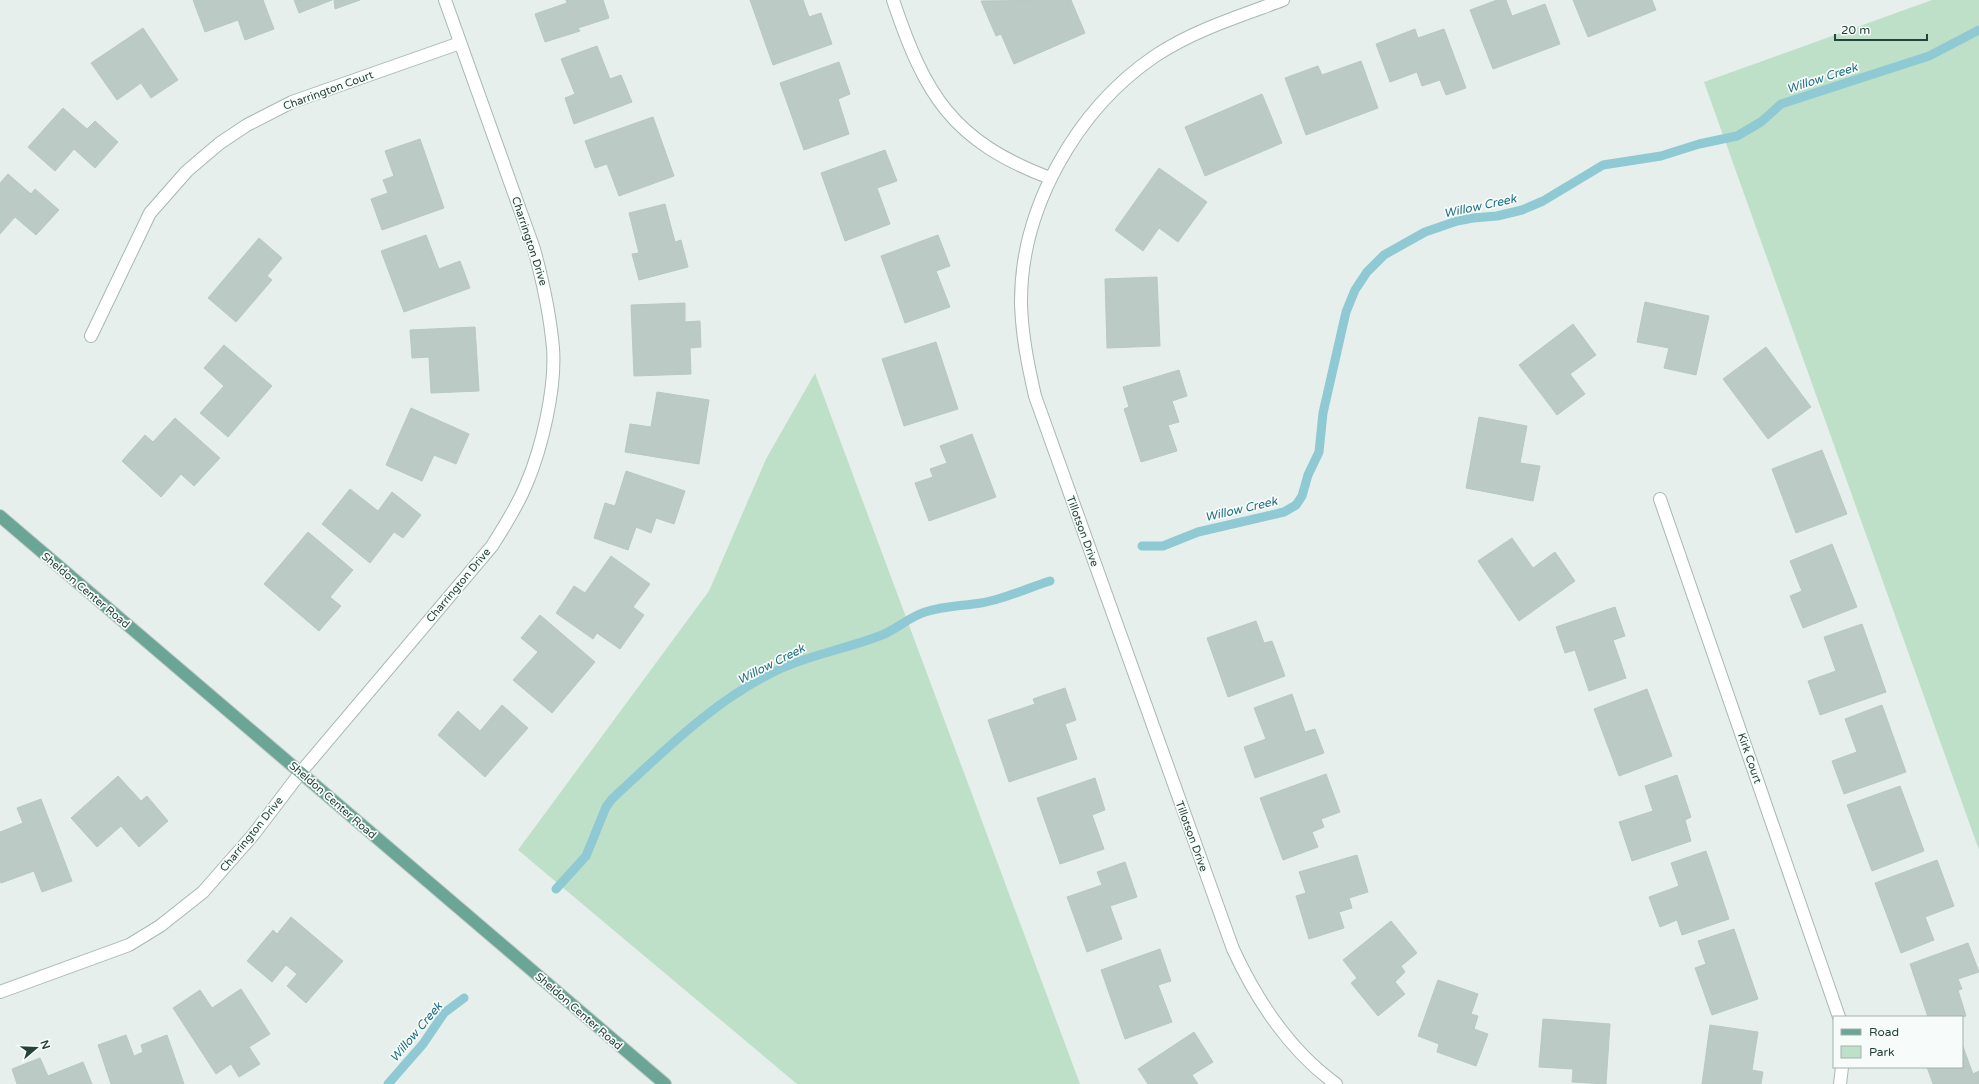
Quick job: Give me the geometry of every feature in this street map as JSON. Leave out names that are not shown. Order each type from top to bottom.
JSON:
[{"type":"main road","name":"Sheldon Center Road","points":[[0,516],[665,1084]]},
{"type":"street","name":"Charrington Drive","points":[[0,992],[129,945],[160,926],[203,892],[253,835],[301,772],[492,546],[526,485],[544,429],[551,384],[553,350],[546,290],[534,249],[445,0]]},
{"type":"street","points":[[893,0],[909,46],[922,74],[937,100],[960,126],[987,149],[1018,166],[1050,178]]},
{"type":"street","name":"Tillotson Drive","points":[[1283,0],[1203,30],[1156,55],[1118,86],[1069,142],[1050,178],[1033,226],[1025,260],[1021,303],[1024,345],[1035,396],[1233,949],[1247,979],[1264,1008],[1306,1059],[1336,1084]]},
{"type":"street","name":"Charrington Court","points":[[91,336],[150,214],[187,171],[220,143],[247,124],[292,102],[460,43]]},
{"type":"street","name":"Kirk Court","points":[[1660,499],[1840,1016]]},
{"type":"street","points":[[1840,1084],[1842,1068]]},
{"type":"green space","points":[[1932,0],[1979,0],[1979,850],[1704,82]]},
{"type":"green space","points":[[815,373],[1080,1084],[797,1084],[518,850],[709,591],[766,459]]},
{"type":"building","points":[[193,0],[263,0],[274,29],[245,40],[238,20],[205,32]]},
{"type":"building","points":[[294,0],[332,0],[299,13]]},
{"type":"building","points":[[334,0],[360,0],[335,9]]},
{"type":"building","points":[[566,0],[603,0],[609,18],[578,28],[580,31],[545,42],[535,14],[567,3]]},
{"type":"building","points":[[750,0],[803,0],[809,17],[821,13],[832,44],[773,65]]},
{"type":"building","points":[[1071,0],[1085,33],[1014,64],[1001,34],[996,36],[981,1]]},
{"type":"building","points":[[1497,0],[1506,0],[1512,16],[1545,4],[1560,44],[1493,69],[1470,10]]},
{"type":"building","points":[[1573,0],[1652,0],[1656,10],[1588,37]]},
{"type":"building","points":[[143,28],[178,80],[151,98],[141,83],[117,100],[91,63]]},
{"type":"building","points":[[1415,29],[1418,38],[1444,29],[1466,88],[1446,95],[1440,80],[1422,86],[1417,72],[1390,82],[1376,44]]},
{"type":"building","points":[[597,46],[610,79],[621,75],[632,102],[574,124],[565,98],[575,94],[561,59]]},
{"type":"building","points":[[1361,61],[1378,108],[1306,135],[1285,78],[1318,66],[1322,75]]},
{"type":"building","points":[[839,62],[850,94],[838,99],[849,134],[804,150],[780,83]]},
{"type":"building","points":[[1262,94],[1282,143],[1205,176],[1185,127]]},
{"type":"building","points":[[63,108],[87,129],[95,121],[118,142],[95,168],[74,149],[55,171],[28,147]]},
{"type":"building","points":[[653,117],[674,176],[619,196],[607,164],[595,168],[585,141]]},
{"type":"building","points":[[420,139],[444,208],[382,230],[371,199],[388,193],[383,180],[394,176],[385,151]]},
{"type":"building","points":[[885,150],[897,181],[877,188],[890,224],[845,241],[821,173]]},
{"type":"building","points":[[1159,168],[1207,202],[1178,242],[1159,228],[1143,251],[1115,230]]},
{"type":"building","points":[[8,174],[31,194],[35,189],[59,210],[36,235],[15,217],[0,234],[0,183]]},
{"type":"building","points":[[665,204],[675,242],[681,240],[688,267],[639,280],[632,254],[639,253],[629,213]]},
{"type":"building","points":[[426,235],[439,269],[460,261],[470,288],[404,312],[381,251]]},
{"type":"building","points":[[938,235],[950,266],[936,271],[950,307],[905,323],[881,256]]},
{"type":"building","points":[[259,238],[282,258],[267,276],[272,280],[236,322],[208,298]]},
{"type":"building","points":[[1157,277],[1160,346],[1107,348],[1105,279]]},
{"type":"building","points":[[1645,302],[1709,316],[1696,375],[1664,368],[1669,348],[1637,342]]},
{"type":"building","points":[[685,303],[685,322],[700,321],[701,347],[690,348],[691,374],[634,376],[631,305]]},
{"type":"building","points":[[1573,324],[1596,355],[1570,374],[1585,394],[1557,415],[1519,365]]},
{"type":"building","points":[[475,327],[479,391],[431,393],[429,357],[412,358],[410,330]]},
{"type":"building","points":[[936,342],[958,409],[904,426],[882,359]]},
{"type":"building","points":[[224,345],[272,386],[228,437],[200,413],[224,386],[204,368]]},
{"type":"building","points":[[1766,347],[1811,407],[1768,439],[1723,379]]},
{"type":"building","points":[[1179,370],[1187,396],[1172,401],[1179,422],[1168,425],[1177,451],[1141,462],[1124,409],[1129,407],[1123,387]]},
{"type":"building","points":[[657,392],[709,400],[699,464],[625,452],[630,424],[651,427]]},
{"type":"building","points":[[411,408],[469,434],[456,464],[434,455],[422,481],[386,465]]},
{"type":"building","points":[[1479,417],[1527,426],[1520,463],[1540,466],[1533,501],[1466,488]]},
{"type":"building","points":[[175,418],[220,458],[194,486],[181,474],[161,497],[122,461],[145,435],[153,442]]},
{"type":"building","points":[[972,434],[996,497],[929,521],[915,483],[933,477],[930,469],[947,463],[940,446]]},
{"type":"building","points":[[1822,450],[1847,514],[1796,533],[1772,469]]},
{"type":"building","points":[[626,471],[685,491],[674,524],[656,518],[651,533],[636,527],[628,550],[594,538],[605,503],[615,506]]},
{"type":"building","points":[[350,489],[378,511],[392,492],[421,515],[403,538],[394,532],[370,563],[322,524]]},
{"type":"building","points":[[308,532],[353,570],[330,597],[341,606],[319,631],[264,584]]},
{"type":"building","points":[[1512,538],[1533,568],[1555,552],[1575,581],[1519,621],[1478,561]]},
{"type":"building","points":[[1832,544],[1857,607],[1803,628],[1790,596],[1802,591],[1790,561]]},
{"type":"building","points":[[611,556],[650,584],[633,607],[644,615],[620,649],[597,633],[593,639],[556,613],[574,586],[585,593]]},
{"type":"building","points":[[1615,607],[1625,636],[1613,640],[1626,678],[1589,691],[1575,650],[1565,653],[1556,627]]},
{"type":"building","points":[[540,615],[595,662],[552,713],[513,680],[538,652],[521,638]]},
{"type":"building","points":[[1256,621],[1264,643],[1272,641],[1285,676],[1228,697],[1207,638]]},
{"type":"building","points":[[1862,624],[1886,692],[1820,715],[1808,681],[1836,671],[1824,637]]},
{"type":"building","points":[[1065,688],[1076,720],[1065,724],[1077,759],[1009,782],[988,720],[1035,704],[1033,699]]},
{"type":"building","points":[[1647,689],[1672,756],[1619,776],[1594,709]]},
{"type":"building","points":[[1292,694],[1305,732],[1315,729],[1324,753],[1255,778],[1244,747],[1266,739],[1254,708]]},
{"type":"building","points":[[502,705],[528,728],[485,777],[438,735],[458,711],[480,731]]},
{"type":"building","points":[[1882,705],[1906,772],[1844,794],[1832,761],[1857,752],[1845,719]]},
{"type":"building","points":[[1326,774],[1340,812],[1321,819],[1324,827],[1312,832],[1318,847],[1283,860],[1260,798]]},
{"type":"building","points":[[1677,775],[1691,817],[1685,820],[1691,841],[1632,861],[1619,822],[1653,811],[1645,786]]},
{"type":"building","points":[[118,776],[141,801],[147,796],[168,821],[139,847],[121,826],[97,847],[71,818]]},
{"type":"building","points":[[1095,778],[1105,810],[1092,815],[1104,849],[1060,864],[1037,798]]},
{"type":"building","points":[[1900,786],[1924,851],[1872,871],[1847,805]]},
{"type":"building","points":[[41,799],[72,881],[42,892],[34,871],[1,883],[0,832],[23,823],[17,808]]},
{"type":"building","points":[[1706,851],[1729,919],[1682,935],[1677,920],[1660,927],[1649,897],[1679,886],[1671,863]]},
{"type":"building","points":[[1357,855],[1368,892],[1349,898],[1352,908],[1339,912],[1344,928],[1309,939],[1296,896],[1306,893],[1299,872]]},
{"type":"building","points":[[1937,860],[1954,906],[1925,917],[1934,940],[1901,953],[1875,883]]},
{"type":"building","points":[[1125,862],[1137,897],[1110,906],[1122,939],[1087,952],[1067,897],[1102,885],[1097,872]]},
{"type":"building","points":[[291,917],[343,961],[306,1003],[287,986],[297,974],[286,965],[272,982],[247,961],[273,930],[277,934]]},
{"type":"building","points":[[1391,921],[1417,953],[1401,966],[1405,972],[1395,982],[1405,994],[1378,1016],[1351,983],[1357,978],[1343,960]]},
{"type":"building","points":[[1734,929],[1758,999],[1712,1015],[1695,968],[1706,964],[1698,941]]},
{"type":"building","points":[[1968,943],[1979,972],[1958,979],[1962,989],[1958,990],[1966,1016],[1928,1016],[1910,964]]},
{"type":"building","points":[[1160,949],[1171,981],[1158,985],[1172,1022],[1125,1039],[1101,970]]},
{"type":"building","points":[[1438,980],[1478,994],[1471,1014],[1478,1016],[1474,1029],[1488,1034],[1476,1066],[1437,1052],[1439,1044],[1418,1036]]},
{"type":"building","points":[[241,989],[270,1034],[249,1047],[260,1064],[239,1077],[231,1064],[216,1074],[173,1008],[200,990],[212,1008]]},
{"type":"building","points":[[1543,1019],[1610,1024],[1606,1084],[1572,1082],[1573,1069],[1539,1067]]},
{"type":"building","points":[[1710,1025],[1758,1032],[1752,1070],[1763,1072],[1761,1084],[1702,1084]]},
{"type":"building","points":[[1194,1032],[1213,1062],[1192,1075],[1198,1084],[1148,1084],[1138,1069]]},
{"type":"building","points":[[126,1035],[134,1056],[143,1052],[141,1045],[167,1035],[184,1084],[111,1084],[98,1045]]},
{"type":"building","points":[[1963,1047],[1973,1074],[1979,1071],[1979,1084],[1933,1084],[1927,1068],[1963,1068]]},
{"type":"building","points":[[40,1058],[48,1076],[83,1062],[92,1084],[17,1084],[12,1069]]},
{"type":"waterway","name":"Willow Creek","points":[[1142,546],[1163,546],[1198,532],[1284,512],[1296,505],[1302,496],[1308,475],[1319,452],[1323,413],[1346,312],[1355,290],[1367,272],[1384,255],[1425,232],[1457,221],[1497,216],[1522,210],[1543,201],[1603,165],[1661,156],[1699,144],[1737,136],[1761,122],[1781,104],[1929,56],[1979,30]]},
{"type":"waterway","name":"Willow Creek","points":[[556,889],[586,856],[606,807],[612,799],[671,744],[735,694],[782,668],[882,635],[925,612],[946,607],[989,601],[1050,581]]},
{"type":"waterway","name":"Willow Creek","points":[[388,1084],[423,1044],[444,1013],[464,998]]}]
